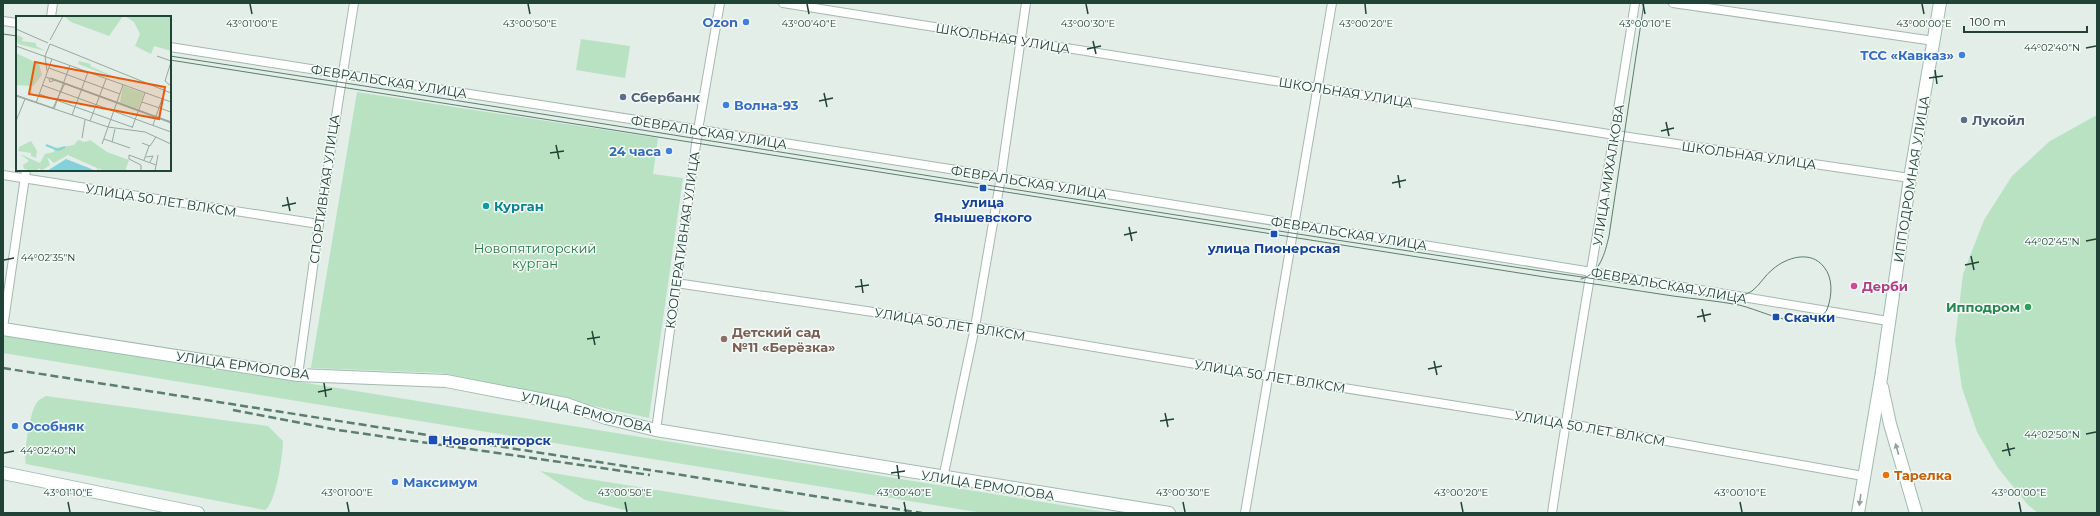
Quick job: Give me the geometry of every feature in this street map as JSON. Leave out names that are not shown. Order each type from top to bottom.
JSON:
[{"type":"street","points":[[51,16],[53,3]]},
{"type":"street","name":"СПОРТИВНАЯ УЛИЦА","points":[[298,375],[319,224],[354,3]]},
{"type":"street","name":"КООПЕРАТИВНАЯ УЛИЦА","points":[[656,430],[698,130],[720,3]]},
{"type":"street","name":"ШКОЛЬНАЯ УЛИЦА","points":[[783,3],[1615,135],[1910,178]]},
{"type":"street","points":[[943,478],[975,327],[1001,177],[1026,3]]},
{"type":"street","points":[[1245,513],[1332,3]]},
{"type":"street","name":"УЛИЦА МИХАЛКОВА","points":[[1552,513],[1565,423],[1615,135],[1635,3]]},
{"type":"street","points":[[1673,3],[1934,41]]},
{"type":"street","name":"ИППОДРОМНАЯ УЛИЦА","points":[[1858,513],[1863,476],[1881,378],[1910,178],[1940,3]]},
{"type":"street","points":[[3,21],[16,23]]},
{"type":"street","name":"ФЕВРАЛЬСКАЯ УЛИЦА","points":[[171,47],[1001,177],[1592,272],[1888,322]]},
{"type":"street","points":[[3,329],[25,174]]},
{"type":"street","name":"УЛИЦА 50 ЛЕТ ВЛКСМ","points":[[3,175],[25,174],[319,224]]},
{"type":"street","name":"УЛИЦА 50 ЛЕТ ВЛКСМ","points":[[676,283],[975,327],[1268,376],[1565,423],[1863,476]]},
{"type":"street","name":"УЛИЦА ЕРМОЛОВА","points":[[3,329],[298,375],[446,381],[566,404],[606,418],[656,430],[943,478],[1169,513]]},
{"type":"street","name":"ИППОДРОМНАЯ УЛИЦА","points":[[1881,378],[1890,424],[1916,513]]},
{"type":"street","points":[[3,473],[198,513]]},
{"type":"green space","points":[[581,39],[630,46],[625,78],[576,70]]},
{"type":"green space","name":"Новопятигорский курган","points":[[357,92],[658,138],[653,174],[683,178],[649,418],[441,373],[311,368]]},
{"type":"green space","name":"Ипподpом","points":[[2097,115],[2097,513],[2038,513],[2028,505],[1998,468],[1977,432],[1962,388],[1955,340],[1963,274],[1984,220],[2012,176],[2050,141]]},
{"type":"green space","points":[[3,334],[1111,513],[983,513],[3,353]]},
{"type":"green space","points":[[46,396],[268,426],[283,441],[276,489],[269,506],[265,510],[26,464],[26,443],[31,415],[40,399]]},
{"type":"green space","points":[[540,471],[798,513],[636,513],[585,500]]},
{"type":"tram line","points":[[1581,279],[1593,273],[1601,262],[1609,236],[1644,3]]},
{"type":"tram line","points":[[3,34],[16,36]]},
{"type":"tram line","points":[[171,56],[1142,210],[1531,270],[1726,298],[1749,293],[1755,289],[1770,271],[1785,261],[1799,257],[1813,258],[1827,271],[1831,286],[1830,297],[1828,307],[1820,317],[1798,321],[1790,320],[1775,317],[1739,305],[1551,278],[171,60]]},
{"type":"railway","points":[[3,368],[922,513]]},
{"type":"railway","points":[[233,410],[338,430],[650,475]]},
{"type":"place","name":"Ozon","points":[[746,22]]},
{"type":"place","name":"ТСС «Кавказ»","points":[[1962,55]]},
{"type":"place","name":"Сбербанк","points":[[623,97]]},
{"type":"place","name":"Волна-93","points":[[726,105]]},
{"type":"place","name":"Лукойл","points":[[1964,120]]},
{"type":"place","name":"24 часа","points":[[669,151]]},
{"type":"place","name":"улица Янышевского","points":[[983,188]]},
{"type":"place","name":"Курган","points":[[486,206]]},
{"type":"place","name":"улица Пионерская","points":[[1274,234]]},
{"type":"place","name":"Дерби","points":[[1854,286]]},
{"type":"place","name":"Ипподpом","points":[[2028,307]]},
{"type":"place","name":"Скачки","points":[[1776,317]]},
{"type":"place","name":"Детский сад №11 «Берёзка»","points":[[724,339]]},
{"type":"place","name":"Особняк","points":[[15,426]]},
{"type":"place","name":"Новопятигорск","points":[[433,440]]},
{"type":"place","name":"Тарелка","points":[[1886,475]]},
{"type":"place","name":"Максимум","points":[[395,482]]}]
